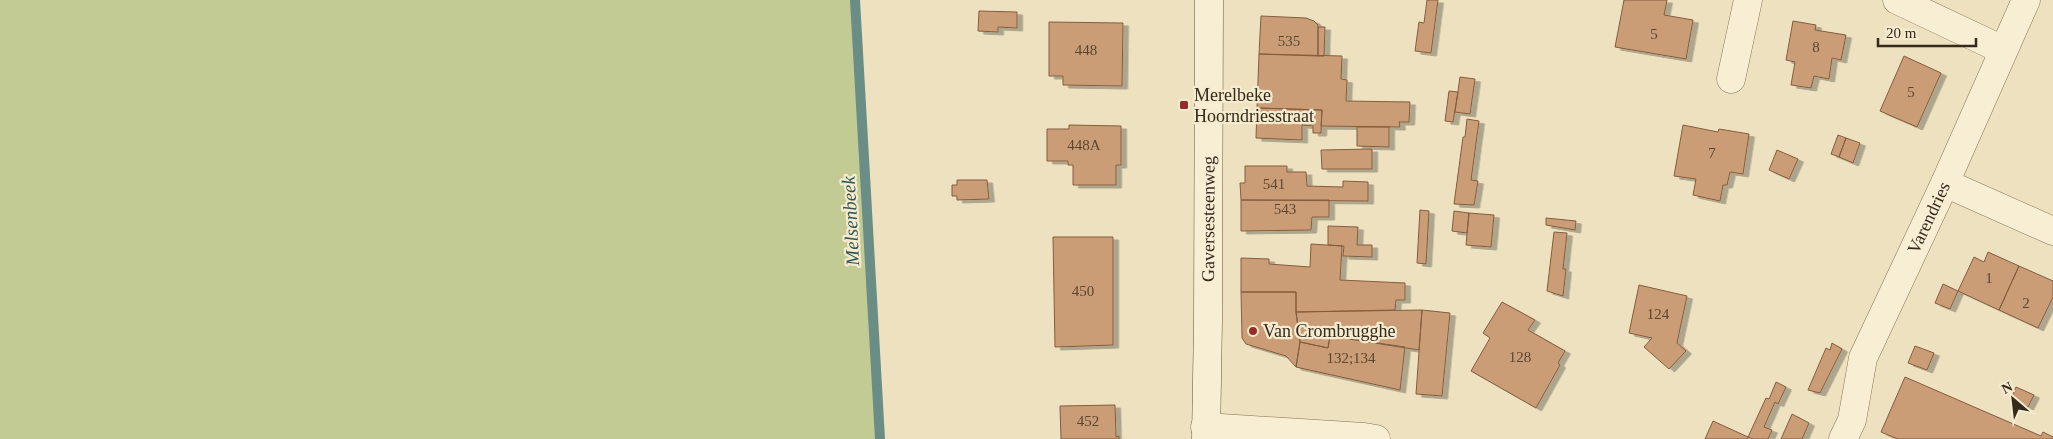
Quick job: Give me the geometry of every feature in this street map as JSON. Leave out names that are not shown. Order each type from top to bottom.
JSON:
[{"type":"street","name":"Gaversesteenweg","points":[[1206,433],[1209,0]]},
{"type":"street","points":[[1731,79],[1748,0]]},
{"type":"street","points":[[1896,0],[2003,50]]},
{"type":"street","name":"Varendries","points":[[1843,439],[1852,420],[1864,358],[2026,0]]},
{"type":"street","points":[[1944,182],[2053,231]]},
{"type":"street","points":[[1206,433],[1364,437],[1376,439]]},
{"type":"green space","points":[[0,0],[855,0],[880,439],[0,439]]},
{"type":"building","points":[[1427,0],[1438,0],[1431,53],[1415,51],[1419,22],[1424,23]]},
{"type":"building","points":[[1624,0],[1667,0],[1664,15],[1693,20],[1686,59],[1615,47]]},
{"type":"building","points":[[979,11],[1017,12],[1017,28],[998,27],[998,32],[978,31]]},
{"type":"building","points":[[1261,16],[1306,18],[1314,21],[1318,25],[1318,56],[1259,54]]},
{"type":"building","points":[[1793,21],[1816,25],[1815,30],[1846,35],[1841,60],[1832,58],[1829,79],[1814,76],[1811,88],[1791,85],[1795,62],[1786,60]]},
{"type":"building","points":[[1049,22],[1123,23],[1122,86],[1063,85],[1063,76],[1049,76]]},
{"type":"building","points":[[1318,27],[1325,27],[1324,56],[1318,56]]},
{"type":"building","points":[[1259,54],[1342,56],[1341,79],[1347,80],[1346,101],[1410,102],[1409,122],[1399,122],[1400,127],[1321,126],[1322,110],[1257,108]]},
{"type":"building","points":[[1904,56],[1941,73],[1917,127],[1880,111]]},
{"type":"building","points":[[1460,77],[1475,79],[1470,114],[1455,112]]},
{"type":"building","points":[[1449,91],[1458,92],[1453,122],[1445,121]]},
{"type":"building","points":[[1257,108],[1322,110],[1321,133],[1313,133],[1313,126],[1302,125],[1302,140],[1256,138]]},
{"type":"building","points":[[1467,119],[1479,121],[1471,180],[1478,181],[1474,205],[1454,204]]},
{"type":"building","points":[[1069,125],[1121,126],[1121,165],[1116,165],[1116,185],[1073,185],[1073,165],[1068,165],[1068,161],[1047,161],[1047,129],[1069,129]]},
{"type":"building","points":[[1683,125],[1718,132],[1719,129],[1749,134],[1743,174],[1730,172],[1727,185],[1723,185],[1720,201],[1693,195],[1696,179],[1674,176]]},
{"type":"building","points":[[1357,127],[1389,127],[1389,147],[1357,146]]},
{"type":"building","points":[[1838,135],[1846,138],[1839,157],[1831,154]]},
{"type":"building","points":[[1846,138],[1860,143],[1853,163],[1839,157]]},
{"type":"building","points":[[1372,149],[1372,169],[1322,169],[1321,150]]},
{"type":"building","points":[[1777,150],[1798,159],[1789,179],[1769,170]]},
{"type":"building","points":[[1245,166],[1287,166],[1287,172],[1306,172],[1307,186],[1343,187],[1343,181],[1368,182],[1368,201],[1241,200],[1240,183],[1245,183]]},
{"type":"building","points":[[957,180],[987,180],[989,199],[957,200],[957,196],[952,196],[952,185],[957,185]]},
{"type":"building","points":[[1241,200],[1329,200],[1329,217],[1312,217],[1311,230],[1241,231]]},
{"type":"building","points":[[1420,210],[1429,211],[1426,264],[1417,263]]},
{"type":"building","points":[[1454,211],[1469,213],[1467,233],[1452,231]]},
{"type":"building","points":[[1469,213],[1494,215],[1491,247],[1466,245]]},
{"type":"building","points":[[1546,218],[1576,221],[1575,230],[1546,225]]},
{"type":"building","points":[[1328,226],[1358,227],[1357,245],[1372,245],[1372,257],[1343,256],[1344,246],[1328,245]]},
{"type":"building","points":[[1554,232],[1567,233],[1563,269],[1566,269],[1563,296],[1547,291]]},
{"type":"building","points":[[1053,237],[1113,237],[1113,345],[1055,347]]},
{"type":"building","points":[[1311,244],[1342,246],[1340,280],[1405,283],[1405,300],[1396,300],[1395,310],[1296,312],[1296,292],[1241,292],[1241,258],[1269,259],[1269,264],[1310,267]]},
{"type":"building","points":[[1988,252],[2019,266],[1999,310],[1958,291],[1974,257],[1984,262]]},
{"type":"building","points":[[2019,266],[2053,281],[2053,297],[2038,328],[1999,310]]},
{"type":"building","points":[[1943,284],[1958,291],[1950,309],[1935,303]]},
{"type":"building","points":[[1639,285],[1687,296],[1677,343],[1686,351],[1669,369],[1644,347],[1652,338],[1629,333]]},
{"type":"building","points":[[1241,292],[1296,292],[1296,312],[1300,342],[1296,367],[1286,356],[1246,344],[1242,338]]},
{"type":"building","points":[[1502,302],[1535,320],[1528,330],[1565,351],[1558,363],[1560,365],[1536,408],[1471,371],[1490,338],[1483,333]]},
{"type":"building","points":[[1422,310],[1419,350],[1330,336],[1328,348],[1300,342],[1296,312]]},
{"type":"building","points":[[1422,310],[1450,313],[1442,396],[1416,394]]},
{"type":"building","points":[[1330,336],[1405,347],[1400,390],[1296,367],[1300,342],[1328,348]]},
{"type":"building","points":[[1832,343],[1842,349],[1820,393],[1808,390],[1826,348],[1830,350]]},
{"type":"building","points":[[1915,346],[1934,353],[1927,370],[1908,363]]},
{"type":"building","points":[[1905,377],[2041,436],[2043,432],[2053,437],[2053,439],[1898,439],[1881,432]]},
{"type":"building","points":[[1776,382],[1786,387],[1778,404],[1775,402],[1764,427],[1772,430],[1768,439],[1748,437],[1766,398],[1769,399]]},
{"type":"building","points":[[2016,387],[2034,395],[2028,407],[2011,399]]},
{"type":"building","points":[[1115,405],[1116,437],[1119,436],[1119,439],[1061,439],[1060,406]]},
{"type":"building","points":[[1792,414],[1809,423],[1802,439],[1781,439]]},
{"type":"building","points":[[1713,421],[1748,437],[1747,439],[1705,439]]},
{"type":"waterway","name":"Melsenbeek","points":[[855,0],[880,439]]},
{"type":"place","name":"Merelbeke Hoorndriesstraat","points":[[1184,105]]},
{"type":"place","name":"Van Crombrugghe","points":[[1253,331]]}]
